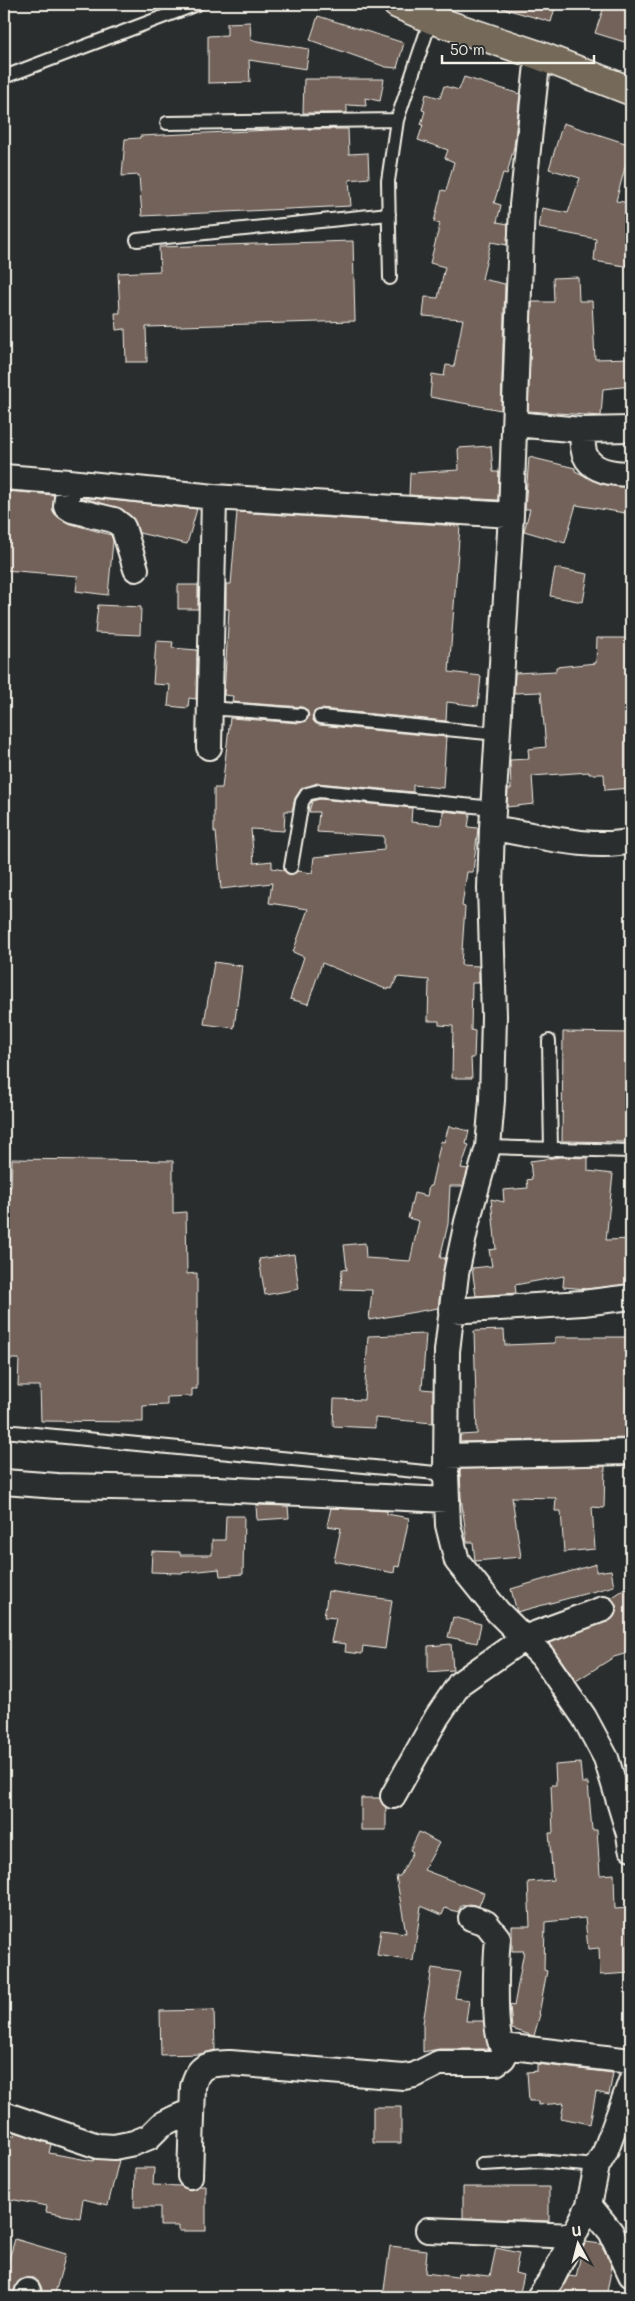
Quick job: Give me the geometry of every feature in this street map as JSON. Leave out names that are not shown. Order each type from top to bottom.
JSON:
[{"type":"highway","points":[[397,4],[431,19],[538,54],[631,91]]},
{"type":"street","points":[[538,54],[522,205],[511,515],[493,818],[490,888],[494,1016],[492,1100],[488,1147],[467,1222],[456,1274],[451,1311],[447,1351],[446,1465],[448,1525],[457,1561],[498,1612],[542,1656],[584,1717],[606,1758],[630,1834],[631,1848]]},
{"type":"street","points":[[515,424],[581,430],[631,429]]},
{"type":"street","points":[[581,430],[585,455],[593,464],[602,470],[631,474]]},
{"type":"street","points":[[4,477],[214,497],[511,515]]},
{"type":"street","points":[[69,482],[66,506],[72,510],[114,520],[123,528],[136,569]]},
{"type":"street","points":[[209,747],[214,497]]},
{"type":"street","points":[[493,818],[596,844],[615,845],[631,841]]},
{"type":"street","points":[[451,1311],[583,1304],[631,1297]]},
{"type":"street","points":[[446,1465],[631,1452]]},
{"type":"street","points":[[4,1482],[57,1486],[217,1488],[448,1500]]},
{"type":"street","points":[[393,1796],[437,1716],[460,1684],[524,1638],[603,1608]]},
{"type":"street","points":[[470,1918],[486,1923],[498,1938],[496,1959],[497,2009],[500,2043],[502,2046],[631,2061]]},
{"type":"street","points":[[190,2176],[192,2112],[196,2074],[208,2064],[230,2063],[404,2077],[415,2075],[440,2064],[496,2063],[503,2058],[508,2048]]},
{"type":"street","points":[[540,2297],[552,2279],[589,2205],[597,2166],[605,2152],[631,2081]]},
{"type":"street","points":[[4,2114],[98,2146],[114,2146],[134,2143],[149,2137],[161,2126],[192,2112]]},
{"type":"street","points":[[589,2205],[611,2232],[631,2275]]},
{"type":"street","points":[[428,2230],[574,2236]]},
{"type":"lane","points":[[4,77],[197,4]]},
{"type":"lane","points":[[390,278],[388,181],[397,120],[431,19]]},
{"type":"lane","points":[[167,123],[397,120]]},
{"type":"lane","points":[[137,240],[389,214]]},
{"type":"lane","points":[[209,708],[301,715]]},
{"type":"lane","points":[[320,718],[498,734]]},
{"type":"lane","points":[[291,867],[302,802],[307,794],[319,791],[493,818]]},
{"type":"lane","points":[[549,1041],[551,1150]]},
{"type":"lane","points":[[488,1147],[551,1150],[631,1150]]},
{"type":"lane","points":[[4,1432],[446,1465]]},
{"type":"lane","points":[[482,2164],[538,2161],[597,2166]]},
{"type":"building","points":[[503,4],[556,4],[551,22],[502,8]]},
{"type":"building","points":[[605,4],[631,4],[631,44],[595,33]]},
{"type":"building","points":[[318,16],[404,43],[397,68],[386,67],[310,40]]},
{"type":"building","points":[[250,22],[251,40],[309,49],[306,69],[249,60],[250,82],[208,83],[208,36],[227,35],[227,23]]},
{"type":"building","points":[[464,77],[520,94],[514,147],[507,174],[503,173],[494,203],[501,205],[497,222],[508,224],[507,245],[491,242],[482,279],[505,284],[501,410],[430,397],[432,374],[444,376],[446,365],[454,366],[463,319],[423,316],[425,297],[438,298],[445,267],[430,263],[440,224],[434,222],[442,190],[446,191],[454,162],[445,158],[448,150],[418,140],[423,125],[421,125],[425,111],[422,110],[426,94],[440,98],[444,86],[459,90]]},
{"type":"building","points":[[304,79],[384,79],[380,101],[365,98],[366,106],[347,105],[347,113],[303,113]]},
{"type":"building","points":[[563,123],[631,145],[616,201],[631,203],[631,267],[594,261],[596,239],[539,228],[542,208],[568,213],[580,178],[549,169]]},
{"type":"building","points":[[293,129],[348,129],[349,154],[368,153],[369,178],[349,180],[351,206],[142,216],[139,175],[122,176],[125,139],[140,138],[140,136]]},
{"type":"building","points":[[353,241],[355,321],[146,327],[147,362],[126,362],[125,329],[116,330],[115,313],[120,313],[118,273],[160,271],[159,247]]},
{"type":"building","points":[[578,277],[579,301],[592,301],[595,359],[631,358],[631,386],[603,389],[601,416],[528,411],[532,302],[554,302],[553,278]]},
{"type":"building","points":[[491,446],[493,472],[499,472],[498,500],[409,495],[410,473],[459,470],[458,448]]},
{"type":"building","points":[[529,457],[575,468],[575,471],[602,484],[631,488],[631,514],[576,505],[565,543],[524,531],[530,509],[525,509]]},
{"type":"building","points":[[6,491],[54,495],[53,511],[58,517],[68,523],[111,535],[113,541],[108,595],[76,591],[78,576],[4,570],[4,501],[6,501]]},
{"type":"building","points":[[81,497],[197,509],[187,544],[139,533],[132,517],[122,509]]},
{"type":"building","points":[[237,512],[460,526],[449,672],[481,676],[478,706],[447,702],[446,721],[321,709],[314,712],[312,717],[315,723],[319,725],[446,737],[443,788],[413,785],[413,792],[317,783],[301,789],[295,798],[292,811],[285,811],[284,831],[251,829],[254,863],[272,861],[272,868],[283,870],[290,875],[298,871],[312,873],[314,857],[384,850],[384,836],[317,832],[319,812],[309,812],[312,801],[320,799],[412,808],[411,822],[442,825],[443,811],[470,814],[468,827],[478,828],[473,872],[467,872],[462,906],[465,907],[461,965],[479,966],[479,983],[472,983],[471,1030],[475,1031],[474,1058],[471,1058],[472,1078],[452,1078],[453,1026],[439,1025],[439,1021],[428,1021],[429,980],[397,977],[392,989],[389,988],[388,990],[322,963],[308,1004],[290,999],[304,957],[293,952],[308,909],[269,903],[272,883],[221,889],[216,832],[214,832],[214,788],[222,788],[230,718],[300,723],[307,720],[309,715],[306,709],[302,707],[232,702],[233,696],[224,695],[229,609],[226,609],[226,584],[231,584]]},
{"type":"building","points":[[555,568],[588,574],[583,602],[550,596]]},
{"type":"building","points":[[178,585],[198,585],[198,609],[178,609]]},
{"type":"building","points":[[98,605],[141,607],[140,635],[95,633]]},
{"type":"building","points":[[597,638],[629,638],[630,788],[605,790],[604,774],[589,774],[589,772],[532,776],[534,804],[507,807],[508,789],[511,789],[510,760],[529,759],[528,749],[546,747],[541,692],[514,693],[515,673],[556,671],[556,667],[596,663]]},
{"type":"building","points":[[156,641],[173,642],[172,648],[197,650],[196,699],[189,698],[188,708],[168,706],[170,685],[153,684]]},
{"type":"building","points":[[214,962],[242,966],[234,1028],[204,1024]]},
{"type":"building","points":[[563,1032],[631,1033],[631,1142],[562,1141]]},
{"type":"building","points":[[449,1126],[469,1131],[466,1144],[469,1145],[461,1168],[468,1169],[463,1186],[450,1186],[448,1224],[440,1258],[445,1258],[438,1308],[369,1320],[372,1290],[341,1289],[342,1269],[347,1270],[344,1245],[365,1243],[366,1258],[410,1261],[419,1221],[408,1218],[414,1193],[427,1196],[441,1141],[444,1142]]},
{"type":"building","points":[[560,1157],[588,1158],[588,1171],[613,1174],[606,1240],[631,1239],[631,1284],[587,1289],[563,1287],[564,1276],[515,1285],[516,1293],[476,1296],[472,1268],[492,1266],[489,1250],[496,1249],[491,1199],[504,1202],[503,1190],[528,1188],[527,1180],[532,1179],[530,1161]]},
{"type":"building","points":[[12,1159],[173,1161],[173,1213],[186,1212],[187,1274],[197,1273],[197,1389],[192,1389],[192,1396],[167,1397],[167,1405],[143,1406],[143,1422],[41,1421],[40,1386],[18,1386],[19,1359],[4,1359],[4,1186],[11,1187]]},
{"type":"building","points":[[294,1254],[299,1289],[265,1295],[259,1259]]},
{"type":"building","points":[[504,1330],[505,1345],[555,1343],[555,1337],[631,1337],[631,1438],[460,1442],[460,1435],[477,1434],[474,1331]]},
{"type":"building","points":[[426,1334],[422,1389],[433,1390],[433,1423],[375,1418],[375,1428],[333,1426],[334,1399],[364,1400],[368,1336]]},
{"type":"building","points":[[605,1466],[604,1508],[592,1507],[595,1549],[564,1552],[561,1511],[555,1511],[556,1498],[512,1497],[521,1557],[475,1561],[473,1542],[467,1542],[461,1497],[460,1469]]},
{"type":"building","points":[[256,1505],[288,1506],[289,1518],[257,1520]]},
{"type":"building","points":[[331,1508],[387,1511],[387,1514],[409,1518],[399,1567],[395,1566],[394,1573],[334,1561],[341,1528],[327,1526]]},
{"type":"building","points":[[226,1516],[244,1516],[243,1574],[220,1576],[219,1569],[180,1573],[151,1572],[152,1551],[180,1552],[180,1555],[212,1555],[212,1540],[225,1540]]},
{"type":"building","points":[[596,1564],[596,1572],[611,1570],[614,1586],[517,1612],[511,1589]]},
{"type":"building","points":[[631,1585],[631,1652],[614,1657],[576,1681],[549,1643],[613,1618],[616,1612],[616,1605],[611,1598]]},
{"type":"building","points":[[328,1591],[392,1600],[385,1649],[363,1646],[362,1654],[345,1652],[346,1644],[331,1642],[336,1618],[324,1617]]},
{"type":"building","points":[[453,1617],[481,1624],[477,1643],[448,1637]]},
{"type":"building","points":[[451,1644],[453,1670],[428,1672],[428,1646]]},
{"type":"building","points":[[580,1763],[582,1783],[588,1783],[592,1830],[597,1830],[600,1875],[614,1874],[615,1909],[630,1908],[631,1973],[600,1975],[599,1948],[588,1949],[585,1918],[545,1922],[544,1970],[547,1971],[540,2014],[534,2036],[512,2029],[510,2005],[514,2006],[524,1951],[512,1951],[512,1926],[530,1926],[528,1882],[553,1880],[549,1833],[553,1833],[551,1785],[556,1785],[555,1765]]},
{"type":"building","points":[[361,1798],[380,1798],[386,1808],[386,1830],[361,1830]]},
{"type":"building","points":[[419,1832],[439,1843],[424,1870],[484,1893],[479,1906],[469,1904],[461,1906],[458,1912],[445,1908],[442,1915],[421,1906],[413,1961],[377,1955],[381,1930],[406,1933],[396,1876],[400,1876],[413,1852],[410,1850]]},
{"type":"building","points":[[432,1968],[460,1972],[455,1998],[469,2000],[466,2021],[483,2021],[489,2049],[439,2049],[423,2052],[423,2023]]},
{"type":"building","points":[[214,2010],[215,2050],[200,2054],[161,2055],[160,2011]]},
{"type":"building","points":[[537,2064],[613,2073],[609,2095],[596,2092],[590,2124],[561,2118],[564,2103],[538,2105],[538,2101],[529,2101],[527,2072],[537,2071]]},
{"type":"building","points":[[373,2107],[401,2107],[401,2143],[373,2143]]},
{"type":"building","points":[[15,2132],[51,2144],[49,2153],[93,2161],[94,2159],[119,2160],[108,2205],[83,2199],[80,2218],[46,2212],[47,2206],[4,2198],[4,2134],[14,2136]]},
{"type":"building","points":[[135,2168],[154,2168],[153,2185],[181,2186],[190,2190],[199,2186],[206,2186],[206,2231],[179,2231],[179,2226],[160,2226],[160,2207],[134,2207]]},
{"type":"building","points":[[463,2187],[549,2187],[549,2221],[463,2218]]},
{"type":"building","points":[[15,2239],[66,2254],[54,2297],[40,2297],[42,2289],[39,2282],[33,2278],[26,2278],[19,2281],[13,2297],[4,2297],[4,2276]]},
{"type":"building","points":[[586,2242],[601,2244],[612,2266],[606,2297],[560,2297],[560,2291],[569,2276],[576,2277],[582,2250]]},
{"type":"building","points":[[390,2246],[427,2250],[425,2273],[457,2277],[458,2273],[490,2276],[496,2248],[519,2253],[515,2273],[524,2275],[519,2297],[383,2297]]}]
